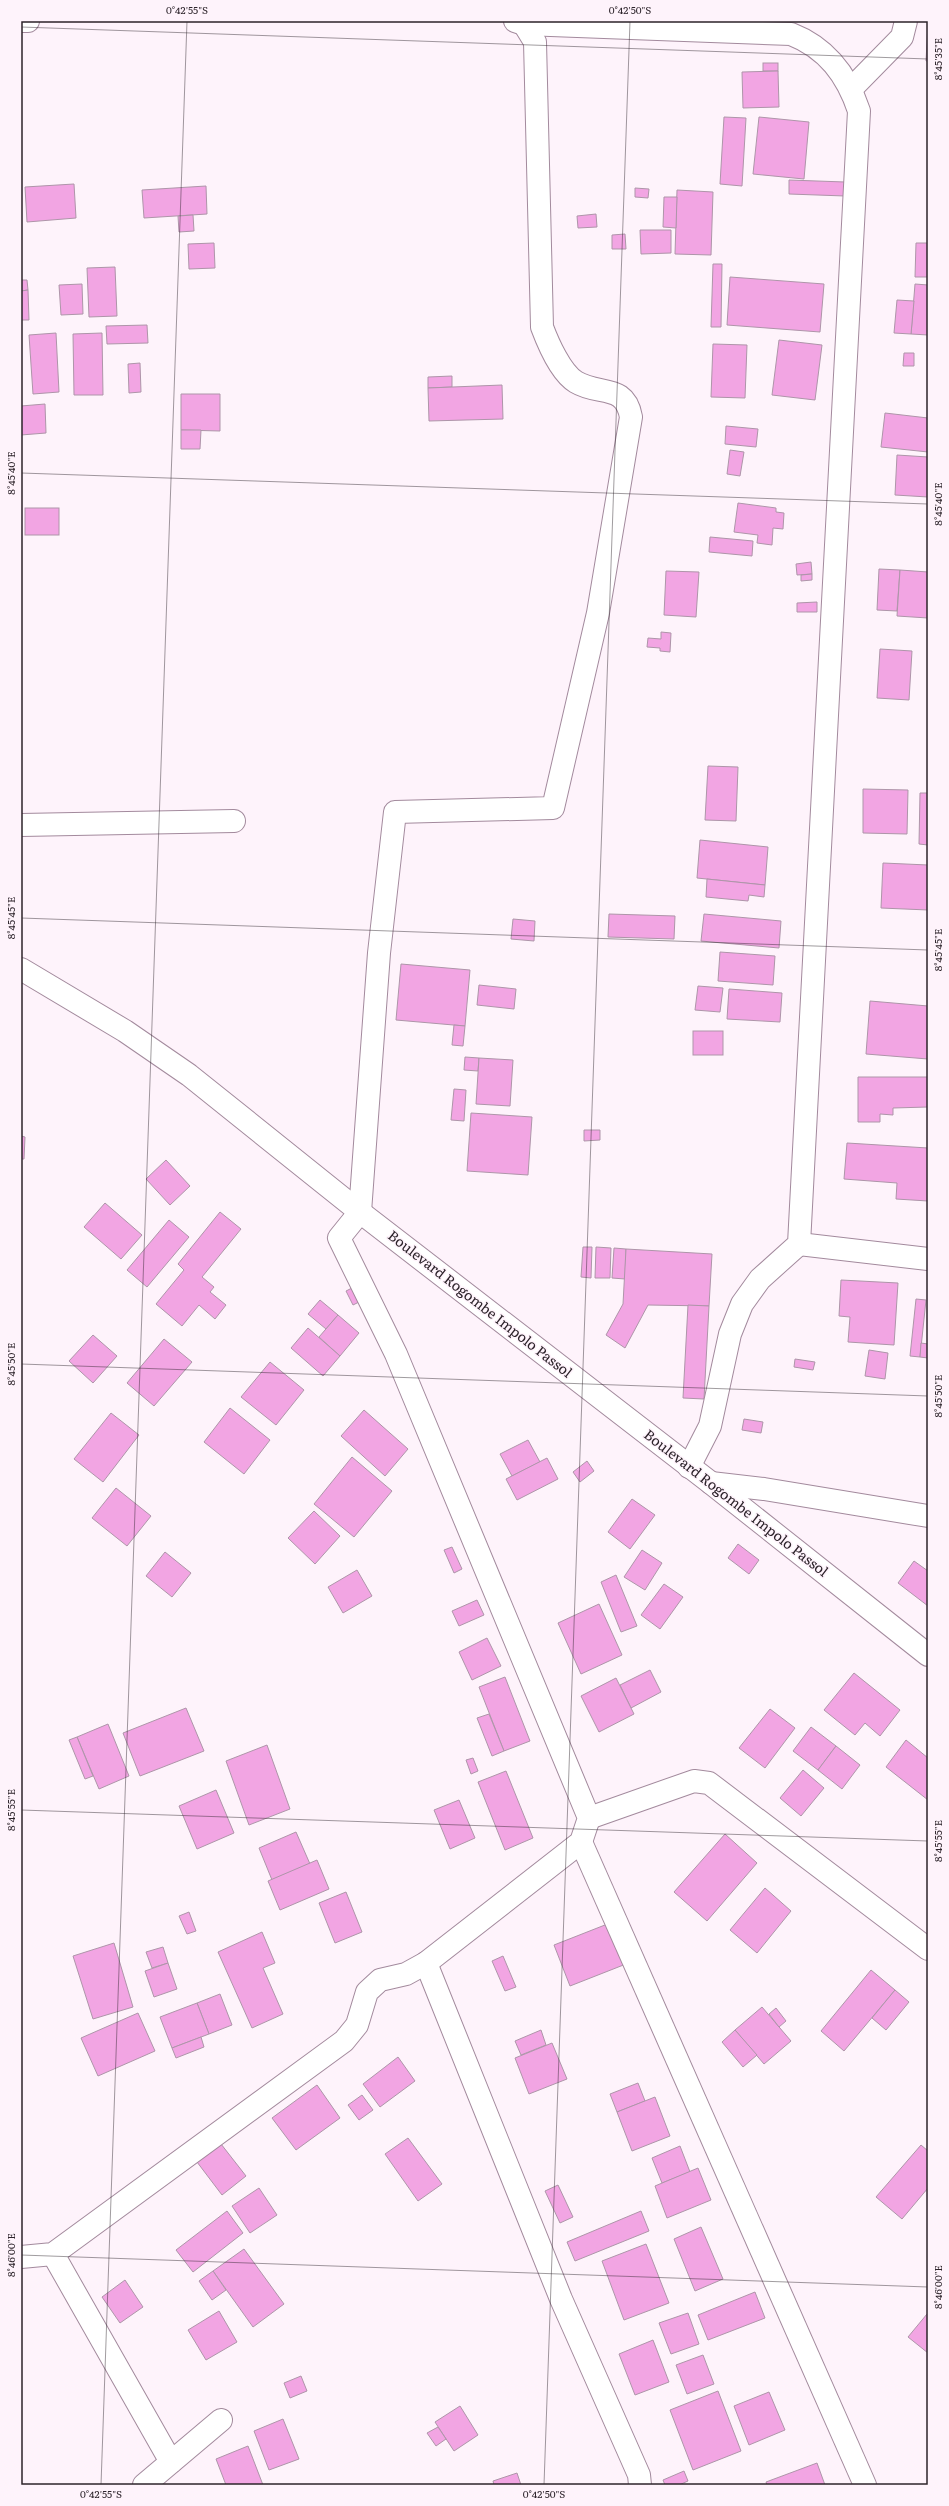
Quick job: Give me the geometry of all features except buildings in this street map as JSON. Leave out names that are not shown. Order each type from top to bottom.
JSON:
[{"type":"street","points":[[21,22],[28,21]]},
{"type":"street","points":[[852,88],[902,37],[906,21]]},
{"type":"street","points":[[519,22],[791,34],[805,40],[840,69],[852,88],[859,111],[799,1244],[760,1279],[742,1304],[730,1334],[710,1426],[689,1467]]},
{"type":"street","points":[[21,2257],[53,2254],[344,2041],[357,2025],[367,1992],[380,1980],[406,1974],[426,1963],[581,1842],[589,1818],[396,1354],[339,1238],[360,1212],[379,953],[395,812],[553,808],[598,613],[631,417],[630,407],[620,395],[576,382],[554,356],[542,327],[535,42],[519,22]]},
{"type":"street","points":[[21,825],[234,821]]},
{"type":"street","name":"Boulevard Rogombe Impolo Passol","points":[[21,970],[125,1031],[189,1075],[360,1212],[441,1272],[928,1655]]},
{"type":"street","points":[[799,1244],[928,1260]]},
{"type":"street","points":[[711,1483],[764,1489],[928,1516]]},
{"type":"street","points":[[589,1818],[694,1781],[701,1780],[709,1783],[928,1949]]},
{"type":"street","points":[[581,1842],[865,2485]]},
{"type":"street","points":[[426,1963],[561,2299],[639,2475],[640,2485]]},
{"type":"street","points":[[53,2254],[171,2462]]},
{"type":"street","points":[[144,2485],[221,2420]]}]
